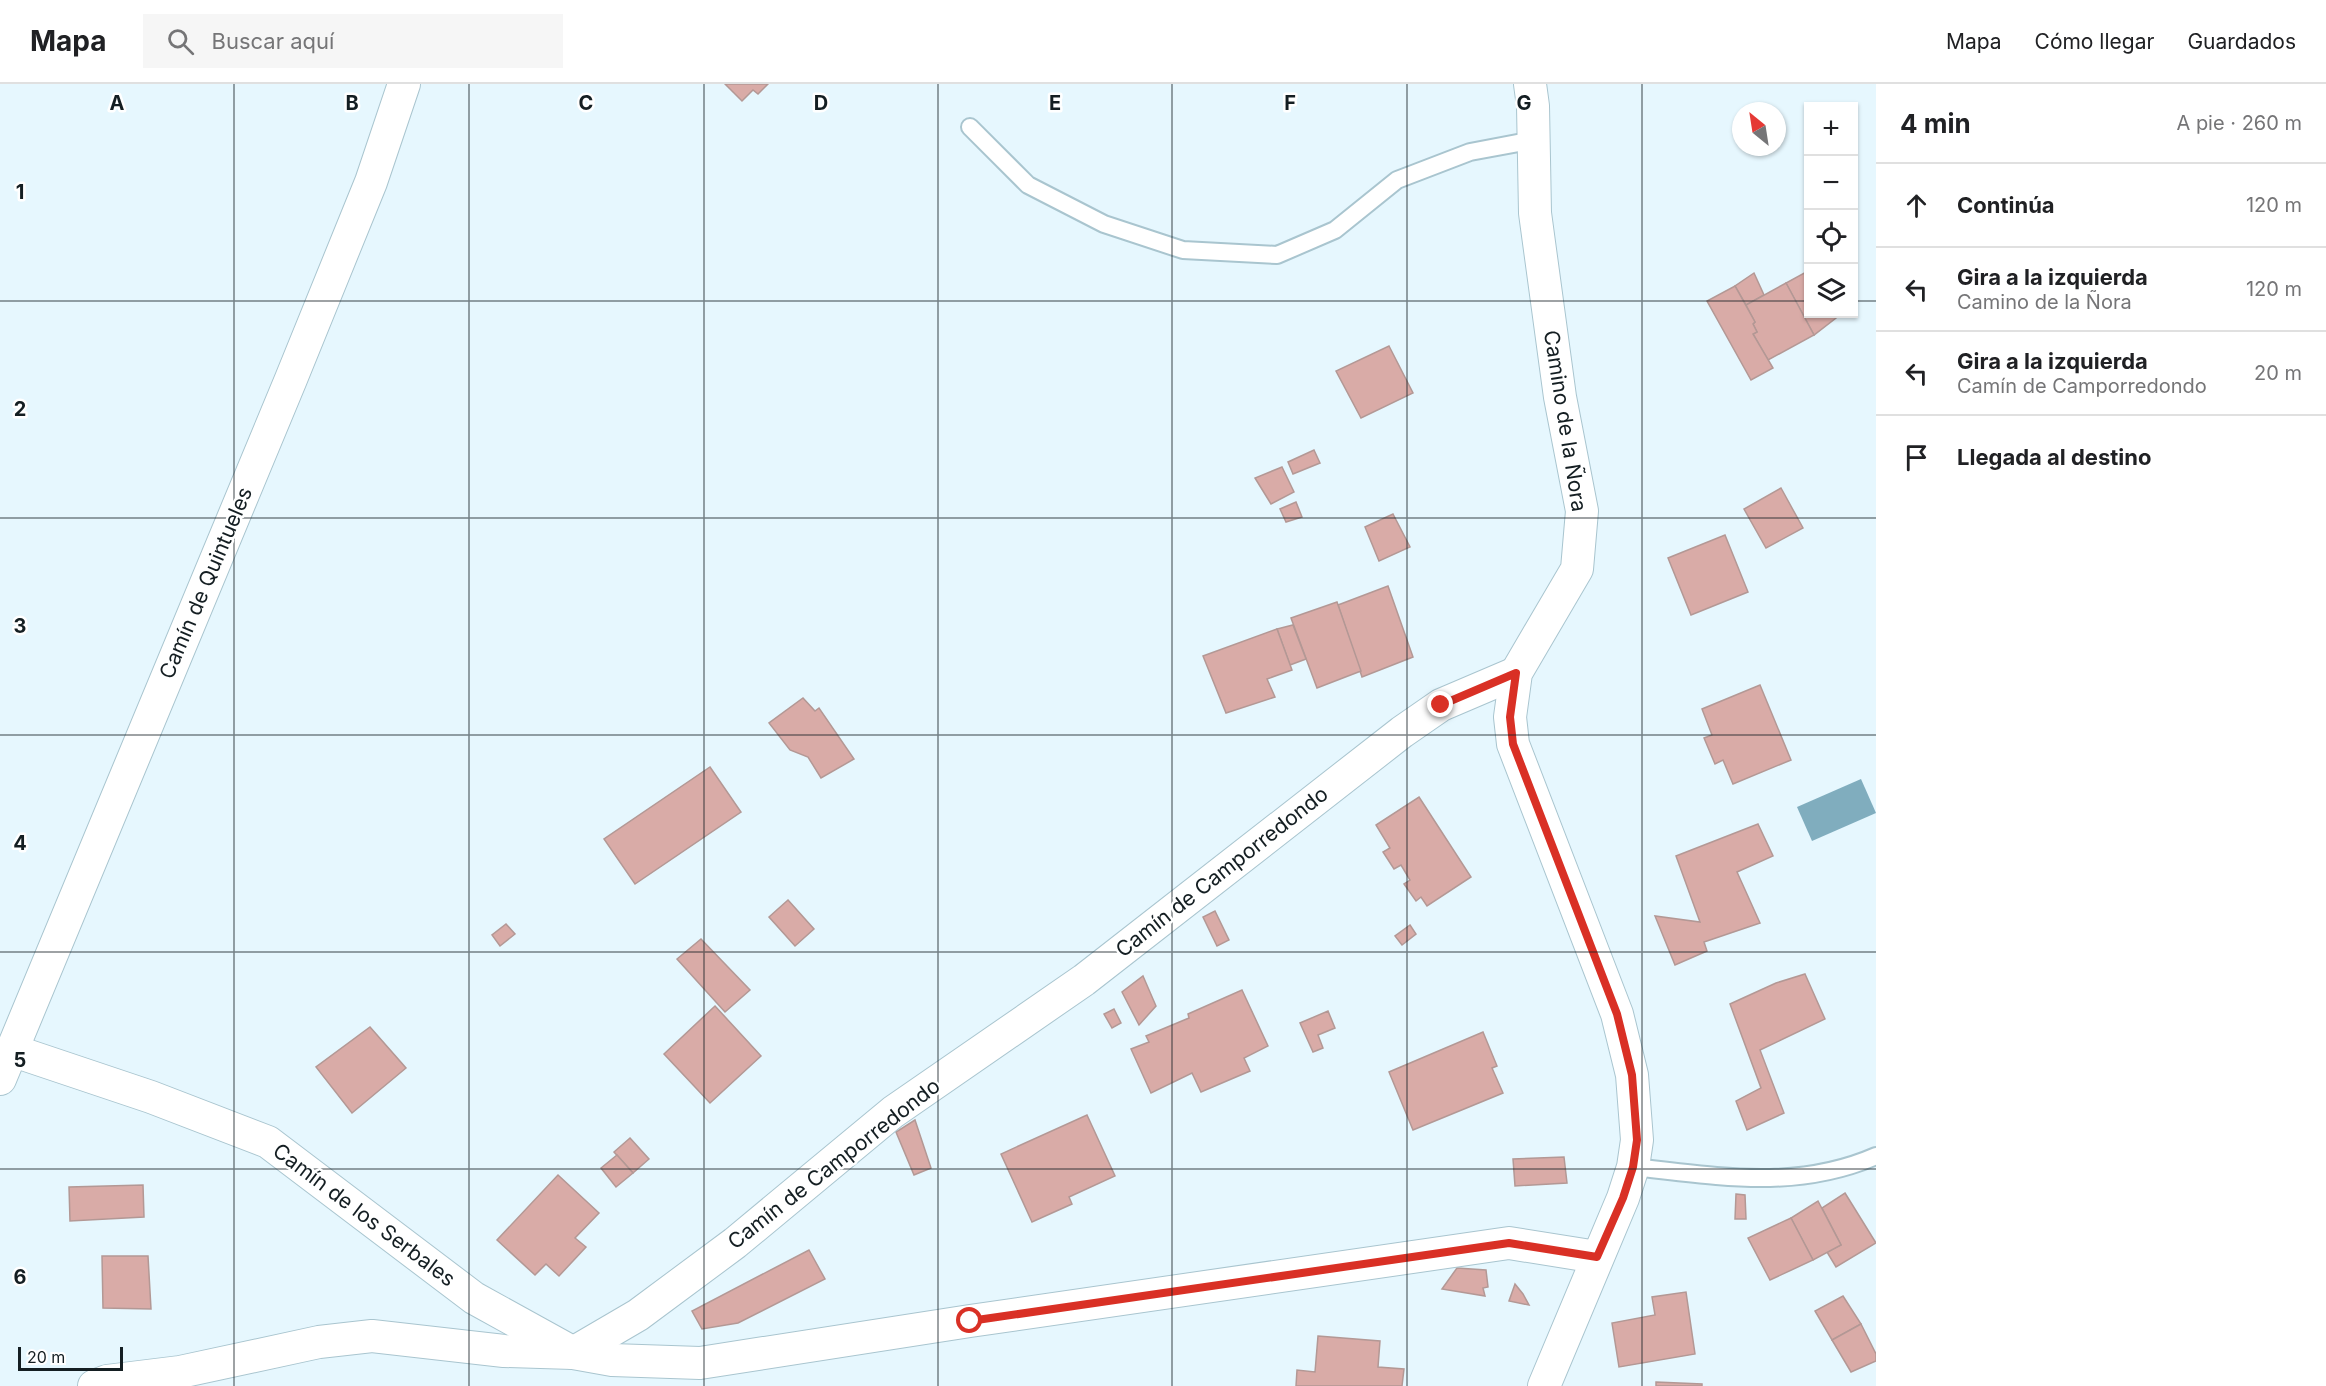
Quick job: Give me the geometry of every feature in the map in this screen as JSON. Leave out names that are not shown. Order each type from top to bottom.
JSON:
[{"type":"street","name":"Camín de Quintueles","points":[[0,1079],[296,368],[371,182],[404,84]]},
{"type":"street","name":"Camino de la Ñora","points":[[1530,84],[1533,106],[1535,213],[1560,397],[1582,512],[1577,569],[1516,673],[1510,717],[1513,744],[1617,1014],[1630,1065],[1637,1140],[1633,1167],[1623,1198],[1597,1257],[1553,1384]]},
{"type":"street","name":"Camín de Camporredondo","points":[[573,1353],[638,1315],[735,1243],[893,1112],[1084,980],[1402,732],[1441,705],[1516,673]]},
{"type":"street","name":"Camín de los Serbales","points":[[11,1050],[151,1097],[268,1142],[474,1298],[573,1353]]},
{"type":"street","points":[[94,1386],[107,1381],[180,1372],[319,1342],[372,1336],[504,1351],[573,1353],[612,1360],[700,1362],[1509,1243],[1597,1257]]},
{"type":"lane","points":[[970,126],[1028,185],[1104,224],[1183,250],[1277,255],[1335,230],[1397,180],[1470,152],[1534,140]]},
{"type":"lane","points":[[1633,1167],[1741,1178],[1797,1178],[1851,1167],[1876,1156]]},
{"type":"water","points":[[1861,779],[1876,813],[1812,841],[1797,807]]},
{"type":"building","points":[[725,84],[768,84],[758,94],[753,90],[742,101]]},
{"type":"building","points":[[1754,273],[1764,295],[1746,305],[1735,286]]},
{"type":"building","points":[[1804,273],[1804,316],[1786,283]]},
{"type":"building","points":[[1786,283],[1814,335],[1768,360],[1753,334],[1757,332],[1753,324],[1755,322],[1746,305]]},
{"type":"building","points":[[1735,286],[1755,322],[1753,324],[1757,332],[1753,334],[1773,368],[1751,380],[1707,301]]},
{"type":"building","points":[[1805,318],[1836,318],[1814,335]]},
{"type":"building","points":[[1389,346],[1413,393],[1361,418],[1336,371]]},
{"type":"building","points":[[1314,450],[1320,463],[1293,474],[1288,462]]},
{"type":"building","points":[[1282,467],[1294,492],[1271,504],[1255,478]]},
{"type":"building","points":[[1781,488],[1803,528],[1766,548],[1744,509]]},
{"type":"building","points":[[1296,502],[1302,517],[1286,522],[1280,509]]},
{"type":"building","points":[[1393,514],[1410,547],[1379,561],[1365,527]]},
{"type":"building","points":[[1725,535],[1748,592],[1691,615],[1668,558]]},
{"type":"building","points":[[1388,586],[1413,657],[1362,677],[1338,605]]},
{"type":"building","points":[[1337,602],[1361,671],[1317,688],[1291,618]]},
{"type":"building","points":[[1293,625],[1306,659],[1290,665],[1277,629]]},
{"type":"building","points":[[1277,629],[1292,670],[1267,679],[1275,697],[1226,713],[1203,656]]},
{"type":"building","points":[[1760,685],[1791,760],[1733,784],[1723,760],[1715,764],[1704,738],[1712,735],[1702,709]]},
{"type":"building","points":[[803,698],[815,711],[819,708],[854,759],[821,778],[808,757],[790,750],[769,723]]},
{"type":"building","points":[[710,767],[741,812],[635,884],[604,839]]},
{"type":"building","points":[[1419,797],[1471,877],[1427,906],[1421,897],[1416,901],[1404,884],[1410,880],[1401,865],[1394,869],[1383,852],[1390,848],[1376,825]]},
{"type":"building","points":[[1758,824],[1773,856],[1737,872],[1760,923],[1704,942],[1707,951],[1675,965],[1655,916],[1700,922],[1676,856]]},
{"type":"building","points":[[788,900],[814,929],[795,946],[769,917]]},
{"type":"building","points":[[1215,911],[1229,940],[1217,946],[1203,917]]},
{"type":"building","points":[[506,924],[515,934],[500,946],[492,935]]},
{"type":"building","points":[[1410,925],[1416,934],[1402,945],[1395,936]]},
{"type":"building","points":[[701,939],[750,990],[725,1012],[677,959]]},
{"type":"building","points":[[1805,974],[1825,1019],[1760,1050],[1784,1113],[1747,1130],[1736,1101],[1761,1088],[1730,1004],[1776,983]]},
{"type":"building","points":[[1143,976],[1156,1006],[1139,1025],[1122,992]]},
{"type":"building","points":[[1242,990],[1268,1046],[1244,1058],[1250,1071],[1201,1092],[1192,1073],[1151,1093],[1131,1049],[1149,1042],[1146,1036],[1189,1018],[1188,1014]]},
{"type":"building","points":[[715,1006],[761,1056],[710,1103],[664,1054]]},
{"type":"building","points":[[1114,1009],[1121,1023],[1112,1028],[1104,1014]]},
{"type":"building","points":[[1328,1011],[1335,1028],[1318,1035],[1323,1048],[1313,1052],[1300,1023]]},
{"type":"building","points":[[370,1027],[406,1068],[352,1113],[316,1067]]},
{"type":"building","points":[[1483,1032],[1497,1066],[1492,1068],[1503,1093],[1413,1130],[1389,1072]]},
{"type":"building","points":[[1087,1115],[1115,1176],[1069,1197],[1072,1204],[1032,1222],[1001,1154]]},
{"type":"building","points":[[915,1120],[931,1168],[914,1175],[896,1132]]},
{"type":"building","points":[[630,1138],[649,1159],[633,1173],[614,1152]]},
{"type":"building","points":[[617,1155],[633,1173],[616,1187],[601,1168]]},
{"type":"building","points":[[1564,1157],[1567,1183],[1515,1186],[1513,1159]]},
{"type":"building","points":[[558,1175],[599,1213],[575,1238],[586,1247],[559,1276],[546,1264],[535,1275],[497,1240]]},
{"type":"building","points":[[143,1185],[144,1217],[70,1221],[69,1187]]},
{"type":"building","points":[[1845,1193],[1876,1243],[1836,1267],[1827,1252],[1841,1245],[1822,1208]]},
{"type":"building","points":[[1736,1194],[1745,1195],[1746,1219],[1735,1219]]},
{"type":"building","points":[[1818,1201],[1841,1245],[1813,1260],[1791,1218]]},
{"type":"building","points":[[1791,1218],[1813,1260],[1770,1280],[1748,1238]]},
{"type":"building","points":[[809,1250],[825,1279],[738,1323],[702,1329],[692,1311]]},
{"type":"building","points":[[102,1256],[148,1256],[151,1309],[103,1308]]},
{"type":"building","points":[[1457,1268],[1486,1270],[1488,1287],[1483,1288],[1485,1296],[1442,1289]]},
{"type":"building","points":[[1515,1284],[1523,1294],[1529,1305],[1509,1301]]},
{"type":"building","points":[[1686,1292],[1695,1354],[1619,1367],[1612,1323],[1655,1315],[1652,1297]]},
{"type":"building","points":[[1843,1296],[1861,1324],[1832,1340],[1815,1311]]},
{"type":"building","points":[[1861,1324],[1876,1354],[1876,1361],[1851,1372],[1832,1340]]},
{"type":"building","points":[[1318,1336],[1380,1341],[1378,1367],[1404,1369],[1402,1386],[1296,1386],[1297,1370],[1315,1372]]},
{"type":"building","points":[[1656,1382],[1702,1384],[1702,1386],[1656,1386]]},
{"type":"route","points":[[970,1321],[1509,1243],[1597,1257],[1623,1198],[1633,1167],[1637,1140],[1632,1075],[1617,1014],[1513,744],[1510,717],[1516,673],[1441,705]]}]
